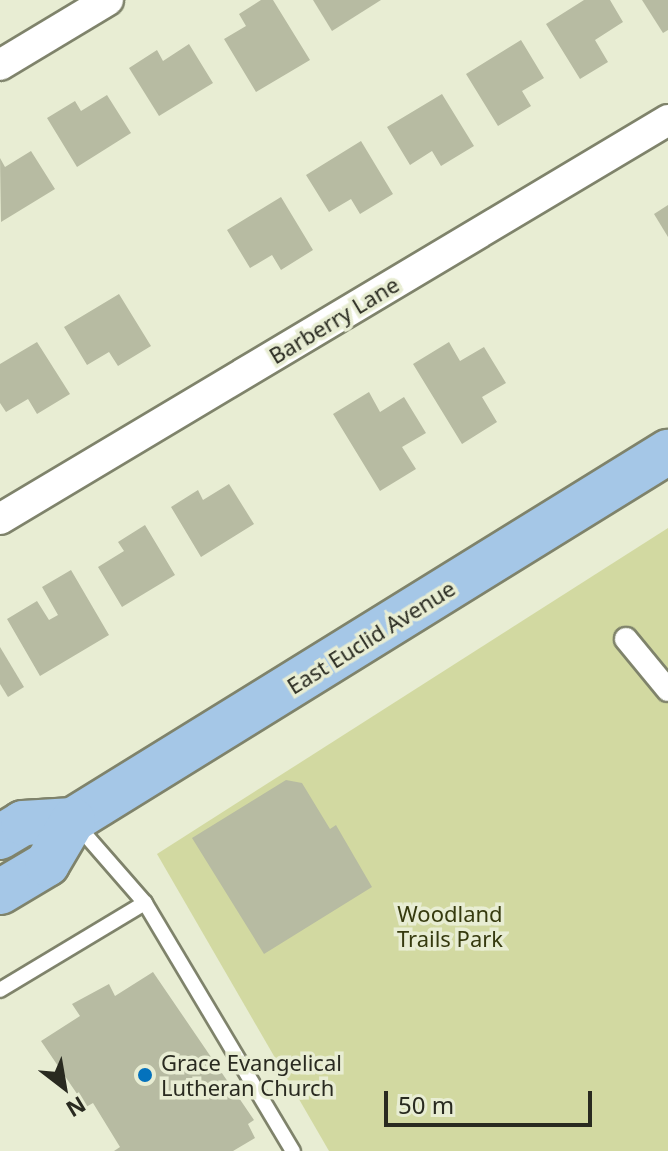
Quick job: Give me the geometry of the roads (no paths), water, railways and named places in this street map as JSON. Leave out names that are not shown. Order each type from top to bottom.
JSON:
[{"type":"main road","name":"East Euclid Avenue","points":[[0,892],[47,864],[73,820],[668,452]]},
{"type":"main road","name":"East Euclid Avenue","points":[[0,837],[23,823],[73,820]]},
{"type":"street","points":[[0,65],[108,0]]},
{"type":"street","name":"Barberry Lane","points":[[0,519],[668,120]]},
{"type":"street","points":[[626,639],[668,690]]},
{"type":"lane","points":[[73,820],[145,903],[293,1151]]},
{"type":"lane","points":[[0,990],[145,903]]},
{"type":"place","name":"Grace Evangelical Lutheran Church","points":[[145,1075]]},
{"type":"park label","name":"Woodland Trails Park","points":[[450,926]]}]
